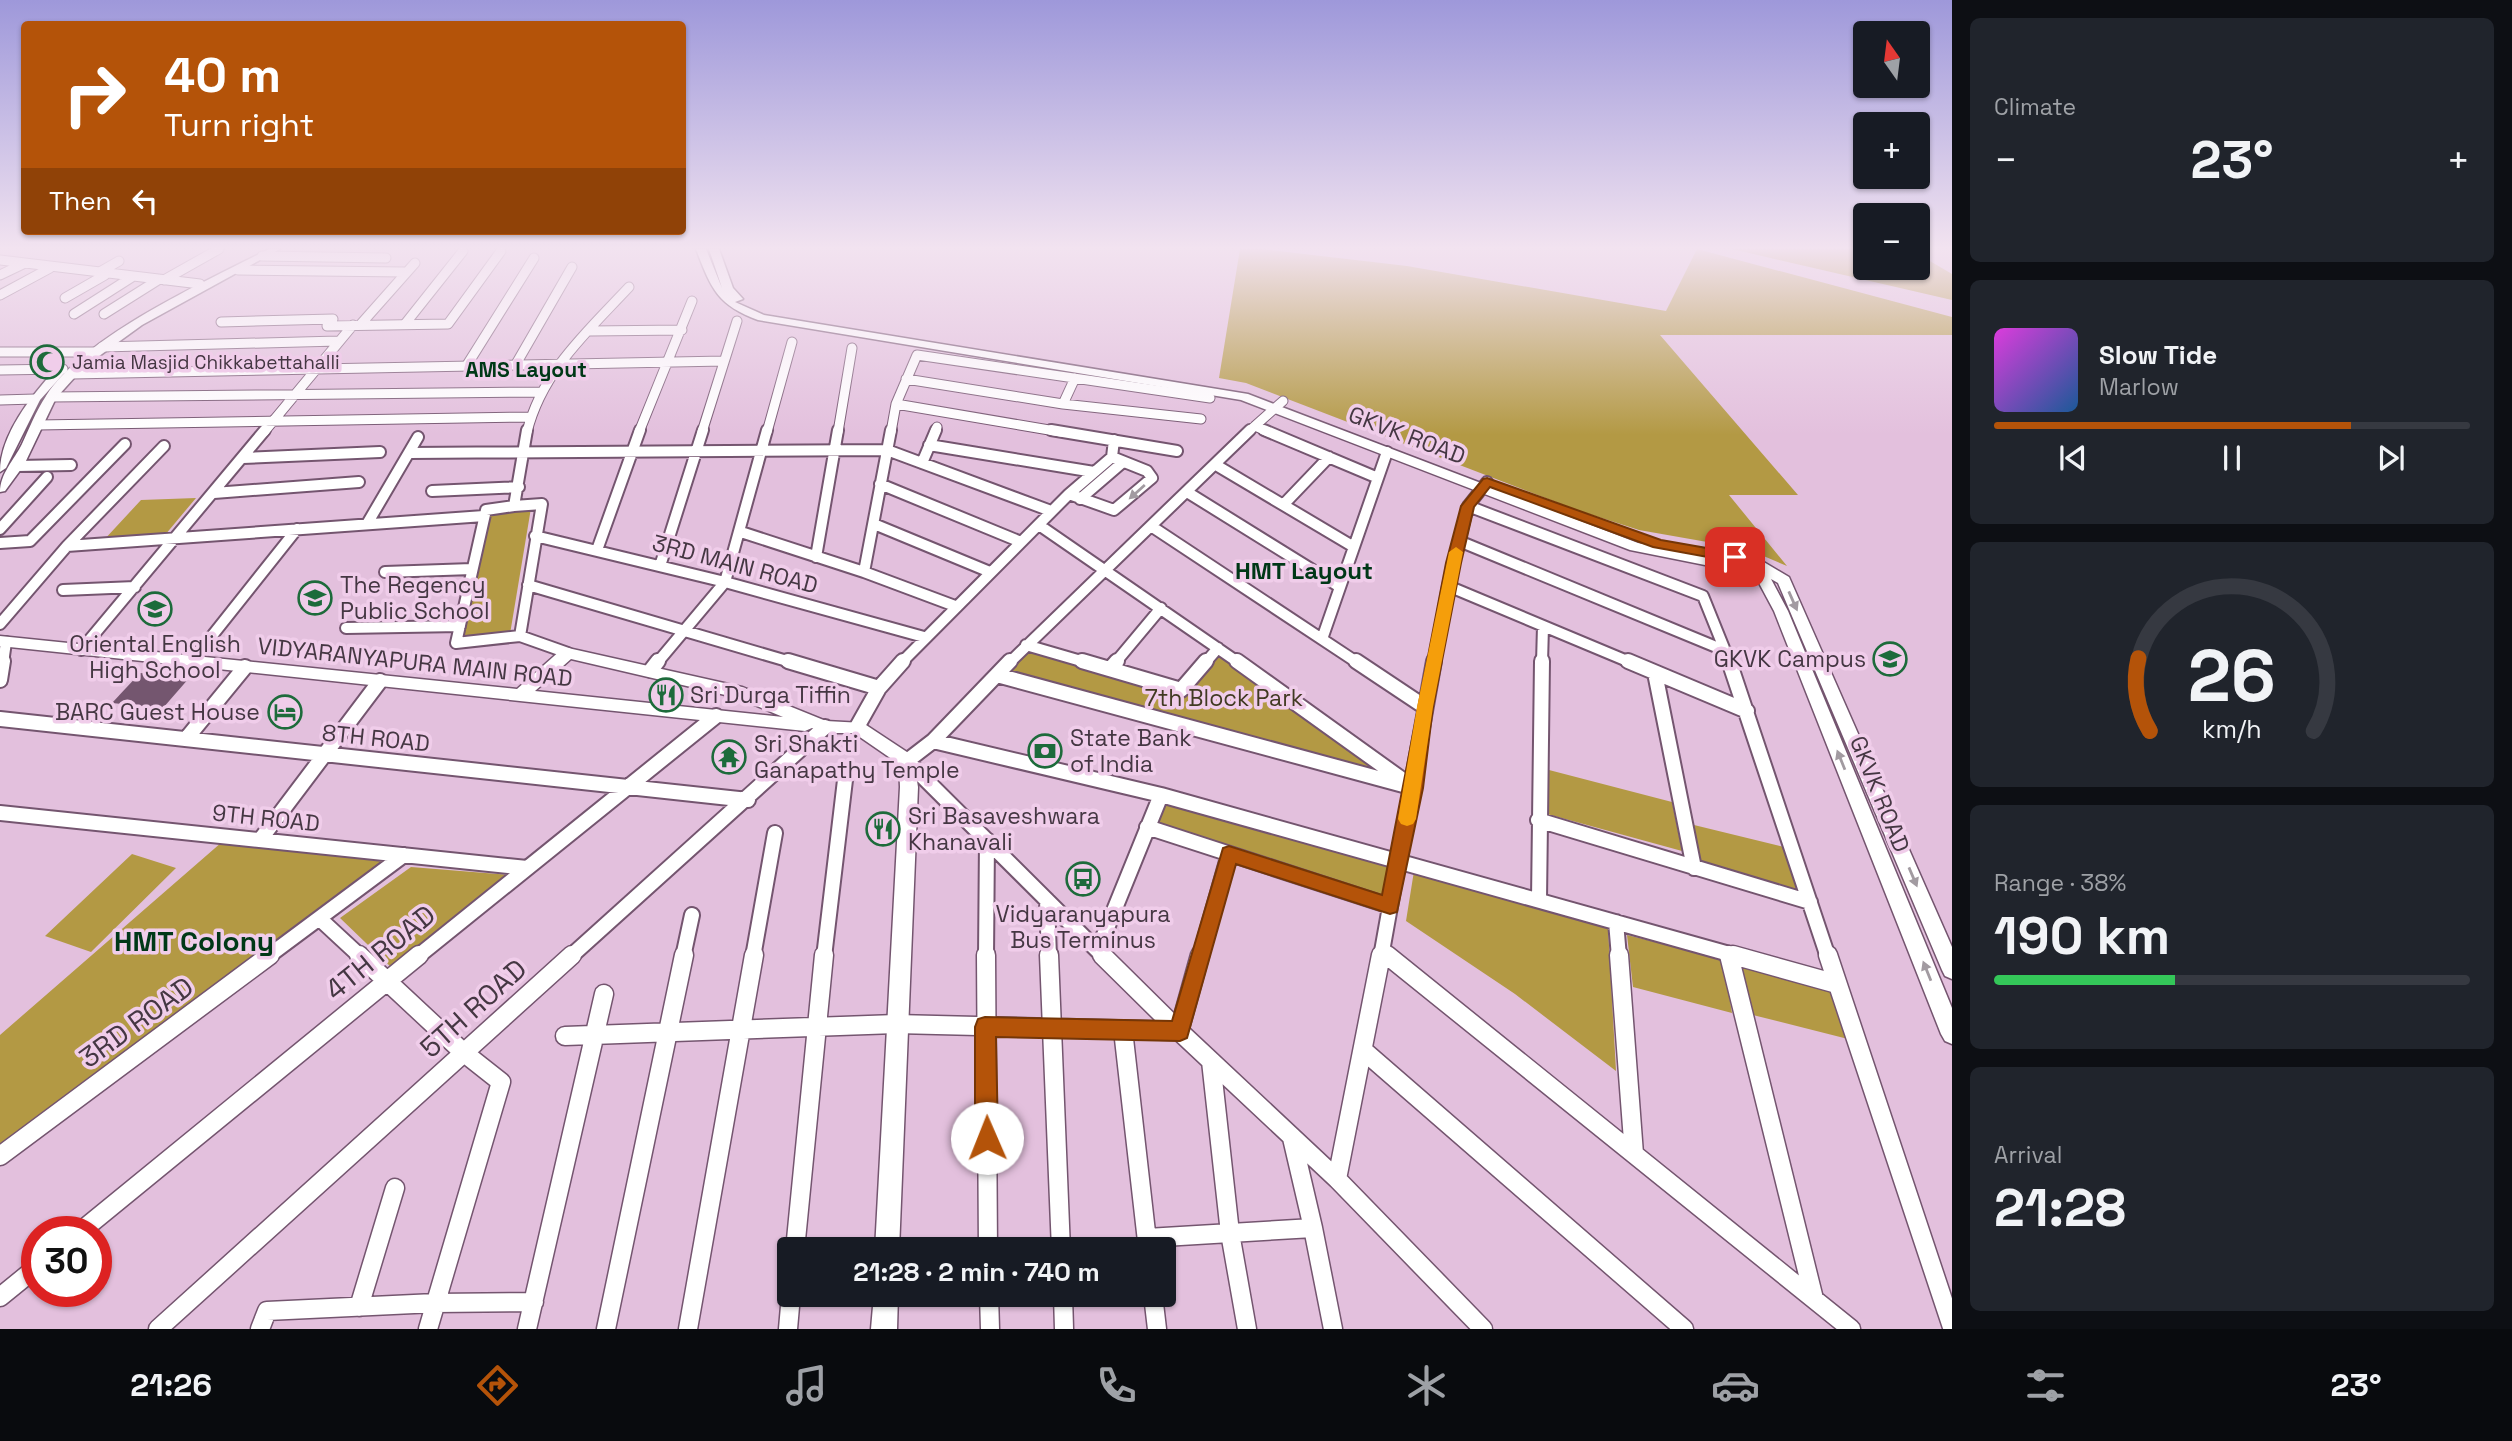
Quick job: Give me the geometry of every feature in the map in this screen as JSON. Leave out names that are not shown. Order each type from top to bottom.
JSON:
[{"type":"main road","points":[[0,488],[17,466],[67,371],[83,352],[127,321],[147,311]]},
{"type":"main road","points":[[0,468],[34,399],[67,371],[138,323],[161,311]]},
{"type":"main road","name":"GKVK ROAD","points":[[746,311],[762,318],[1278,404],[1547,509],[1635,547],[1744,568],[1765,580],[1781,611],[1952,1034]]},
{"type":"main road","name":"GKVK ROAD","points":[[764,311],[1052,360],[1252,390],[1387,452],[1485,485]]},
{"type":"main road","name":"GKVK ROAD","points":[[1547,509],[1658,544],[1712,552],[1758,563],[1784,580],[1952,970]]},
{"type":"main road","name":"VIDYARANYAPURA MAIN ROAD","points":[[3,642],[825,727],[856,727]]},
{"type":"main road","points":[[519,695],[568,653],[742,693],[825,727]]},
{"type":"main road","points":[[856,727],[907,761],[909,787],[888,1237]]},
{"type":"main road","points":[[884,1329],[885,1307]]},
{"type":"street","points":[[74,314],[79,311]]},
{"type":"street","points":[[104,314],[109,311]]},
{"type":"street","points":[[80,650],[214,493],[338,341],[369,311]]},
{"type":"street","points":[[405,324],[415,311]]},
{"type":"street","points":[[221,322],[333,319],[327,326],[448,324],[457,311]]},
{"type":"street","points":[[467,365],[501,311]]},
{"type":"street","points":[[516,364],[547,311]]},
{"type":"street","points":[[514,506],[531,417],[540,392],[608,311]]},
{"type":"street","points":[[597,550],[631,452],[688,311]]},
{"type":"street","points":[[660,566],[737,321]]},
{"type":"street","points":[[590,331],[682,330]]},
{"type":"street","points":[[0,352],[83,352],[99,349],[338,341]]},
{"type":"street","points":[[651,670],[725,582],[792,342]]},
{"type":"street","points":[[816,556],[852,348]]},
{"type":"street","points":[[864,572],[896,404],[917,355],[1210,398]]},
{"type":"street","points":[[0,370],[724,361]]},
{"type":"street","points":[[967,387],[978,364]]},
{"type":"street","points":[[1063,404],[1075,378]]},
{"type":"street","points":[[906,379],[1063,404],[1201,419]]},
{"type":"street","points":[[51,397],[540,392]]},
{"type":"street","points":[[0,400],[34,399]]},
{"type":"street","points":[[896,404],[1177,450]]},
{"type":"street","points":[[1278,404],[1026,645],[933,741],[907,761],[1180,1031],[1337,1179],[1483,1329]]},
{"type":"street","points":[[38,425],[531,417]]},
{"type":"street","points":[[1255,426],[1378,478]]},
{"type":"street","points":[[922,463],[937,427]]},
{"type":"street","points":[[367,524],[418,437]]},
{"type":"street","points":[[1074,497],[1094,472],[1111,457],[1114,440]]},
{"type":"street","points":[[0,543],[30,541],[125,443]]},
{"type":"street","points":[[929,445],[1094,472]]},
{"type":"street","points":[[0,624],[67,547],[164,446]]},
{"type":"street","points":[[410,453],[887,450],[1051,511]]},
{"type":"street","points":[[243,458],[380,452]]},
{"type":"street","points":[[1322,639],[1387,452]]},
{"type":"street","points":[[1074,497],[1114,510],[1152,478],[1147,471],[1111,457]]},
{"type":"street","points":[[1284,504],[1329,457]]},
{"type":"street","points":[[856,727],[879,688],[924,637],[1051,511],[1124,462]]},
{"type":"street","points":[[17,466],[71,465]]},
{"type":"street","points":[[1216,465],[1354,547]]},
{"type":"street","points":[[0,529],[47,477]]},
{"type":"street","points":[[214,493],[359,482]]},
{"type":"street","points":[[880,484],[1021,542]]},
{"type":"street","points":[[1337,1179],[1414,788],[1425,707],[1448,586],[1468,506],[1485,485]]},
{"type":"street","points":[[432,491],[519,487]]},
{"type":"street","points":[[1187,492],[1339,587]]},
{"type":"street","points":[[520,636],[534,536],[542,503],[486,510],[456,643],[520,636],[568,653]]},
{"type":"street","points":[[1468,506],[1703,596],[1747,711],[1952,1326]]},
{"type":"street","points":[[67,547],[484,516]]},
{"type":"street","points":[[874,524],[990,572]]},
{"type":"street","points":[[1039,525],[1414,788]]},
{"type":"street","points":[[1151,526],[1425,707]]},
{"type":"street","points":[[191,662],[298,529]]},
{"type":"street","points":[[741,532],[864,572],[956,606]]},
{"type":"street","name":"3RD MAIN ROAD","points":[[534,536],[725,582],[924,637]]},
{"type":"street","points":[[1459,541],[1726,651]]},
{"type":"street","points":[[385,572],[472,569]]},
{"type":"street","points":[[528,586],[879,688]]},
{"type":"street","points":[[1448,586],[1747,711]]},
{"type":"street","points":[[63,590],[135,587]]},
{"type":"street","points":[[1110,669],[1161,608]]},
{"type":"street","points":[[346,628],[460,626]]},
{"type":"street","points":[[1539,900],[1538,820],[1544,626]]},
{"type":"street","points":[[0,680],[3,642]]},
{"type":"street","points":[[1026,645],[1181,690],[1218,648]]},
{"type":"street","points":[[186,739],[245,667]]},
{"type":"street","points":[[1655,673],[1694,868]]},
{"type":"street","points":[[997,676],[1414,788]]},
{"type":"street","points":[[260,840],[380,681]]},
{"type":"street","name":"4TH ROAD","points":[[100,1216],[626,786],[716,716]]},
{"type":"street","name":"8TH ROAD","points":[[0,719],[748,800]]},
{"type":"street","name":"5TH ROAD","points":[[158,1329],[463,1052],[748,800],[825,727]]},
{"type":"street","points":[[933,741],[1161,794],[1837,984]]},
{"type":"street","points":[[796,1237],[815,1027],[845,780]]},
{"type":"street","points":[[1098,950],[1161,794]]},
{"type":"street","name":"9TH ROAD","points":[[0,813],[527,868]]},
{"type":"street","points":[[1538,820],[1810,902]]},
{"type":"street","points":[[1147,827],[1390,906]]},
{"type":"street","points":[[688,1329],[775,834]]},
{"type":"street","points":[[987,840],[985,1027],[989,1237]]},
{"type":"street","points":[[1180,1031],[1229,854]]},
{"type":"street","name":"3RD ROAD","points":[[0,1156],[404,855]]},
{"type":"street","points":[[1047,900],[1061,1237]]},
{"type":"street","points":[[606,1329],[692,915]]},
{"type":"street","points":[[320,919],[463,1052],[501,1082],[428,1329]]},
{"type":"street","points":[[1616,922],[1634,1154]]},
{"type":"street","points":[[1382,951],[1851,1329]]},
{"type":"street","points":[[1729,954],[1815,1300]]},
{"type":"street","points":[[527,1329],[604,994]]},
{"type":"street","points":[[565,1036],[896,1024],[1180,1031]]},
{"type":"street","points":[[1123,1030],[1146,1237]]},
{"type":"street","points":[[1364,1051],[1684,1329]]},
{"type":"street","points":[[1211,1060],[1230,1233],[1247,1329]]},
{"type":"street","points":[[1292,1136],[1333,1329]]},
{"type":"street","points":[[359,1307],[394,1188]]},
{"type":"street","points":[[1176,1240],[1230,1233],[1313,1228]]},
{"type":"street","points":[[0,1297],[21,1280]]},
{"type":"street","points":[[260,1329],[267,1311],[435,1303],[534,1302]]},
{"type":"street","points":[[788,1329],[790,1307]]},
{"type":"street","points":[[989,1307],[990,1329]]},
{"type":"street","points":[[1063,1307],[1064,1329]]},
{"type":"street","points":[[1154,1307],[1157,1329]]},
{"type":"green space","points":[[1230,311],[1930,311],[1952,317],[1952,335],[1660,335],[1798,495],[1729,495],[1787,566],[1747,549],[1639,530],[1577,510],[1246,383],[1219,378]]},
{"type":"green space","points":[[196,498],[165,535],[103,541],[141,500]]},
{"type":"green space","points":[[531,508],[510,634],[463,640],[490,512]]},
{"type":"green space","name":"7th Block Park","points":[[1027,648],[1183,693],[1219,652],[1398,781],[1003,674]]},
{"type":"green space","points":[[1549,770],[1672,802],[1682,851],[1547,814]]},
{"type":"green space","points":[[1164,798],[1390,868],[1385,901],[1153,827]]},
{"type":"green space","points":[[1694,825],[1788,848],[1797,893],[1700,868]]},
{"type":"green space","points":[[222,842],[386,862],[0,1149],[0,1035]]},
{"type":"green space","points":[[132,854],[176,868],[91,952],[45,936]]},
{"type":"green space","points":[[411,867],[511,875],[393,969],[340,918]]},
{"type":"green space","points":[[1414,871],[1608,928],[1616,1071],[1515,994],[1406,921]]},
{"type":"green space","points":[[1627,935],[1723,959],[1732,1013],[1633,987]]},
{"type":"green space","points":[[1740,966],[1835,989],[1848,1039],[1749,1014]]},
{"type":"building","points":[[140,673],[190,677],[163,708],[112,703]]},
{"type":"slow traffic","points":[[1407,819],[1425,707],[1456,552]]},
{"type":"place","name":"Jamia Masjid Chikkabettahalli","points":[[47,362]]},
{"type":"place","name":"The Regency Public School","points":[[315,598]]},
{"type":"place","name":"Oriental English High School","points":[[155,609]]},
{"type":"place","name":"GKVK Campus","points":[[1890,659]]},
{"type":"place","name":"Sri Durga Tiffin","points":[[666,695]]},
{"type":"place","name":"BARC Guest House","points":[[285,712]]},
{"type":"place","name":"State Bank of India","points":[[1045,751]]},
{"type":"place","name":"Sri Shakti Ganapathy Temple","points":[[729,757]]},
{"type":"place","name":"Sri Basaveshwara Khanavali","points":[[883,829]]},
{"type":"place","name":"Vidyaranyapura Bus Terminus","points":[[1083,879]]},
{"type":"district","name":"AMS Layout","points":[[526,370]]},
{"type":"district","name":"HMT Layout","points":[[1304,571]]},
{"type":"district","name":"HMT Colony","points":[[194,941]]},
{"type":"route","points":[[987,1138],[985,1027],[1180,1031],[1229,854],[1390,906],[1454,563],[1468,506],[1487,482],[1585,520],[1658,544],[1735,557]]}]
